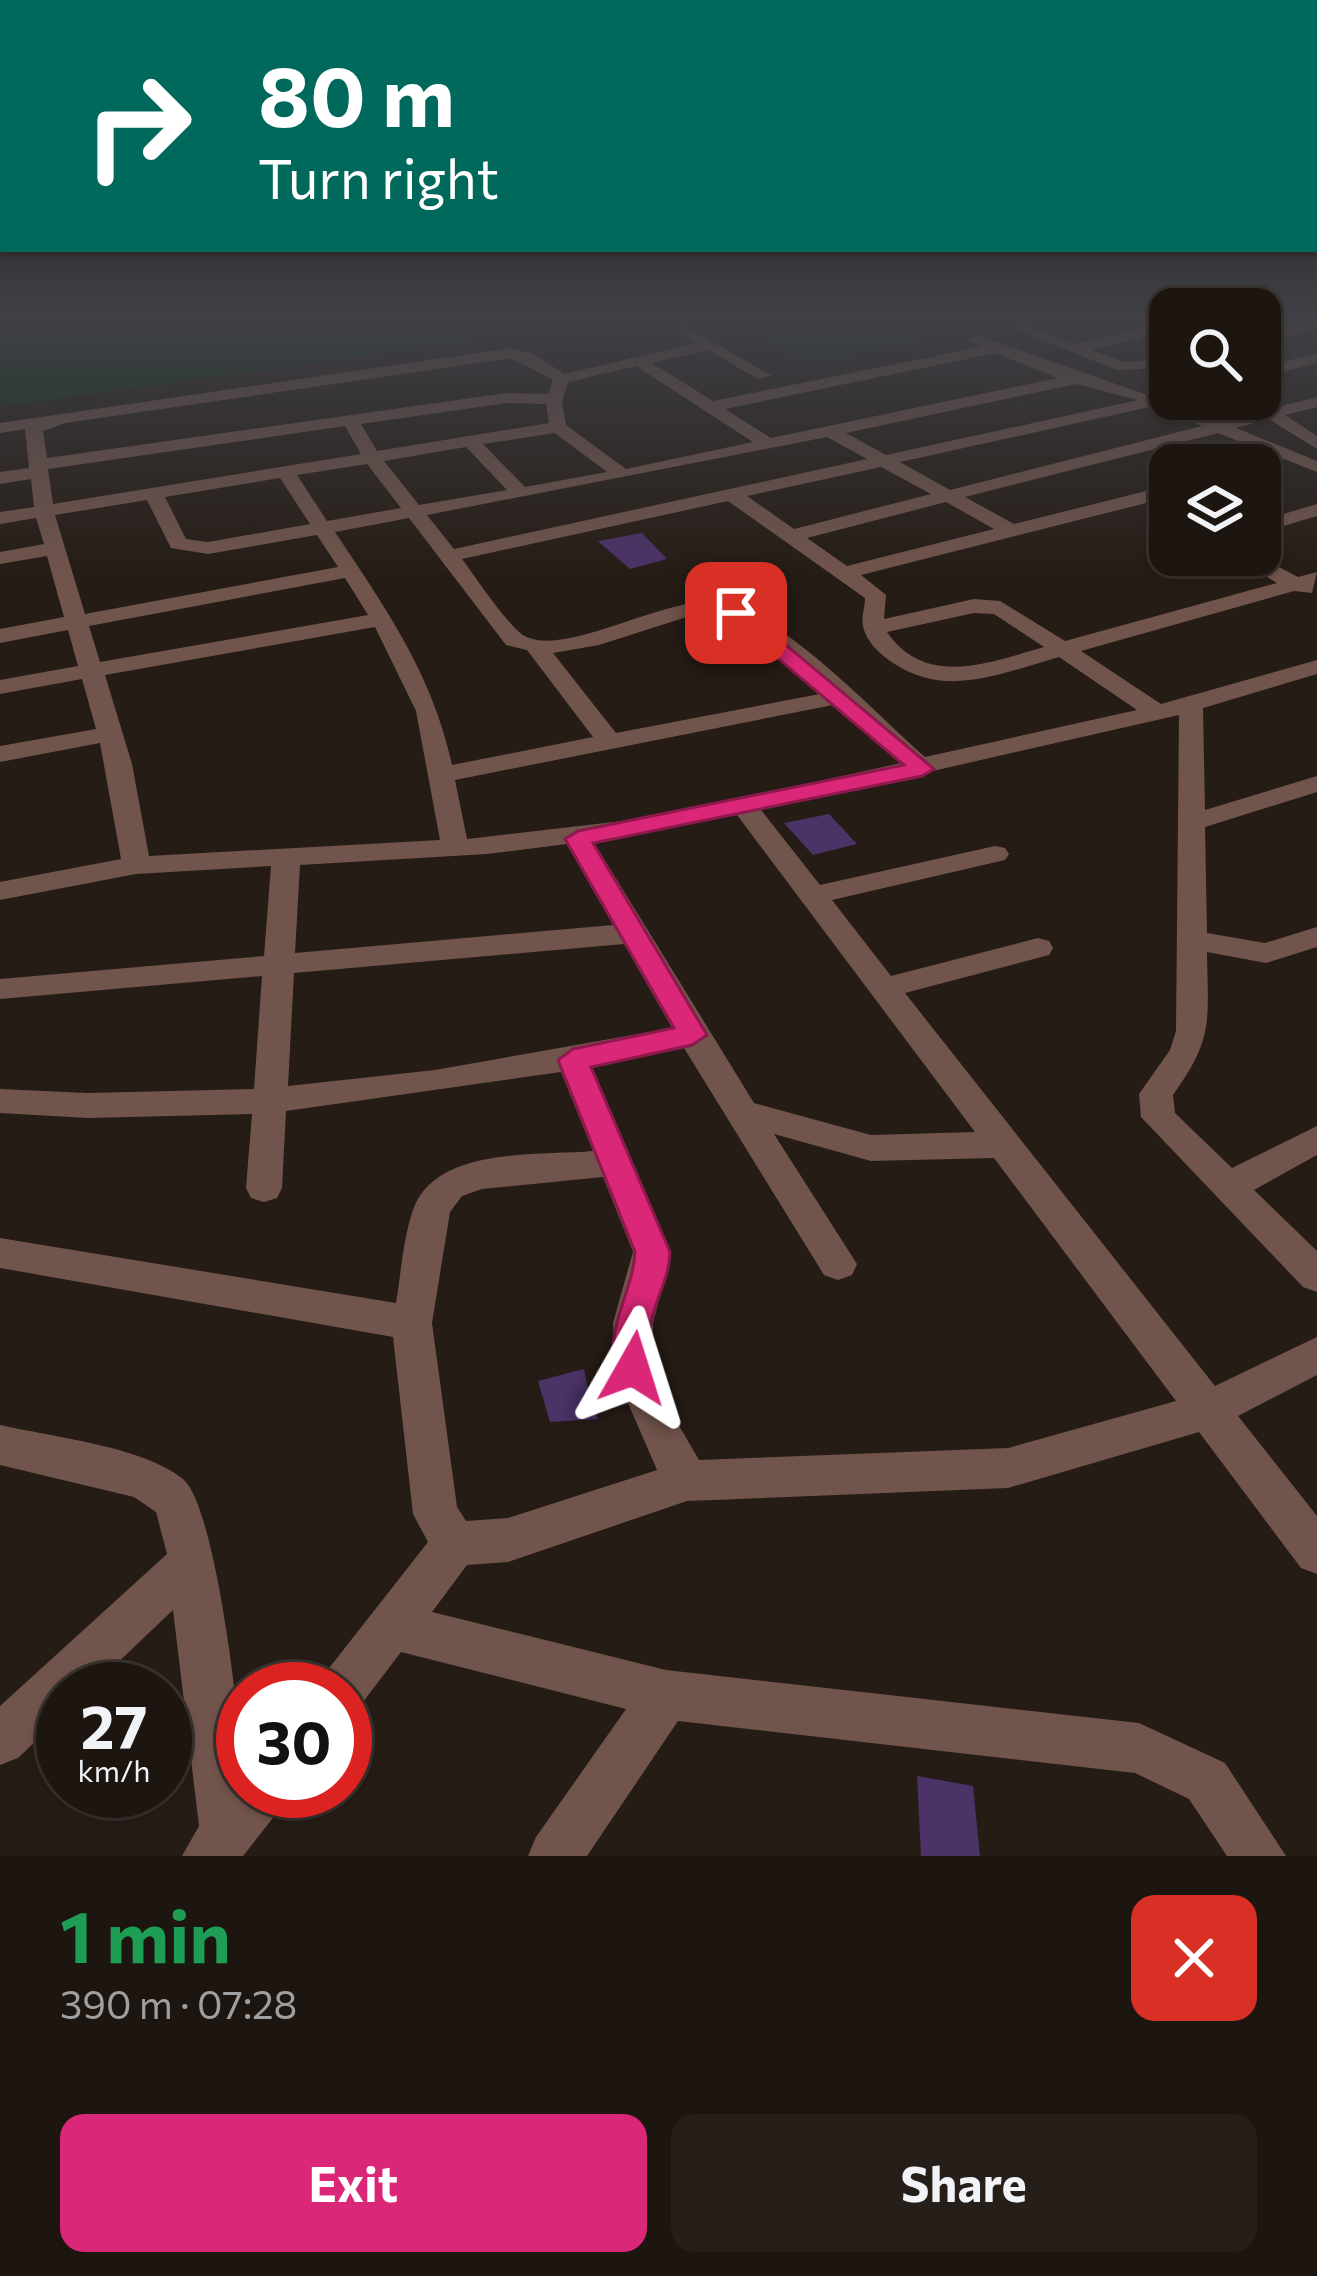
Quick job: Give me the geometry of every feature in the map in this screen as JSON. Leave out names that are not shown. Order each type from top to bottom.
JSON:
[{"type":"street","points":[[0,428],[102,412],[200,420],[324,403]]},
{"type":"street","points":[[351,422],[379,403]]},
{"type":"street","points":[[555,403],[558,427]]},
{"type":"street","points":[[703,403],[769,445]]},
{"type":"street","points":[[710,407],[731,403]]},
{"type":"street","points":[[910,403],[927,412]]},
{"type":"street","points":[[154,494],[182,547],[322,528],[623,475],[971,403]]},
{"type":"street","points":[[450,556],[1149,403]]},
{"type":"street","points":[[1281,412],[1315,403]]},
{"type":"street","points":[[0,478],[121,453],[200,420],[288,408],[351,422],[374,459],[514,640],[536,647],[719,608],[757,626],[922,769]]},
{"type":"street","points":[[102,412],[121,453]]},
{"type":"street","points":[[62,418],[34,428],[36,469],[44,511],[111,734],[136,865]]},
{"type":"street","points":[[1204,420],[1317,467]]},
{"type":"street","points":[[791,536],[1249,420]]},
{"type":"street","points":[[1281,420],[1317,444]]},
{"type":"street","points":[[1058,423],[1149,466]]},
{"type":"street","points":[[0,518],[558,427],[623,475]]},
{"type":"street","points":[[831,432],[1012,531]]},
{"type":"street","points":[[471,442],[521,493]]},
{"type":"street","points":[[286,473],[382,619],[428,712],[455,848]]},
{"type":"street","points":[[844,574],[1149,496]]},
{"type":"street","points":[[735,497],[875,595],[876,628],[921,671],[940,679],[1310,586]]},
{"type":"street","points":[[1133,500],[1149,508]]},
{"type":"street","points":[[1281,521],[1317,510]]},
{"type":"street","points":[[0,558],[56,548]]},
{"type":"street","points":[[0,636],[351,572]]},
{"type":"street","points":[[1281,573],[1310,586]]},
{"type":"street","points":[[876,628],[988,604],[1158,713]]},
{"type":"street","points":[[0,687],[382,619]]},
{"type":"street","points":[[536,647],[610,742]]},
{"type":"street","points":[[5,894],[136,865],[578,839],[922,769],[1158,713],[1317,667]]},
{"type":"street","points":[[440,775],[839,697]]},
{"type":"street","points":[[1190,704],[1192,1031],[1186,1053],[1156,1094],[1157,1117],[1317,1276]]},
{"type":"street","points":[[0,754],[111,734]]},
{"type":"street","points":[[1191,824],[1317,784]]},
{"type":"street","points":[[746,808],[1317,1552]]},
{"type":"street","points":[[578,839],[692,1035],[838,1264]]},
{"type":"street","points":[[813,896],[994,854]]},
{"type":"street","points":[[264,1188],[275,965],[286,857]]},
{"type":"street","points":[[0,988],[636,934]]},
{"type":"street","points":[[1192,940],[1266,953],[1317,937]]},
{"type":"street","points":[[884,988],[1038,948]]},
{"type":"street","points":[[0,1101],[109,1109],[266,1101],[573,1060],[692,1035]]},
{"type":"street","points":[[573,1060],[619,1162],[652,1252],[652,1276],[631,1328],[633,1368],[650,1416],[687,1481]]},
{"type":"street","points":[[742,1113],[871,1148],[1005,1145]]},
{"type":"street","points":[[1226,1188],[1317,1138]]},
{"type":"street","points":[[619,1162],[479,1175],[449,1186],[432,1209],[412,1323],[435,1514],[443,1533],[455,1544],[508,1540],[687,1481],[1008,1468],[1208,1410],[1317,1355]]},
{"type":"street","points":[[0,1253],[412,1323]]},
{"type":"street","points":[[0,1445],[146,1479],[172,1497],[186,1527],[218,1845]]},
{"type":"street","points":[[365,1662],[455,1544]]},
{"type":"street","points":[[0,1740],[190,1563]]},
{"type":"street","points":[[394,1626],[665,1696],[1139,1748],[1207,1781],[1258,1856]]},
{"type":"street","points":[[555,1856],[665,1696]]},
{"type":"street","points":[[218,1845],[240,1818]]},
{"type":"building","points":[[642,533],[667,559],[630,569],[598,541]]},
{"type":"building","points":[[829,814],[857,844],[813,855],[784,823]]},
{"type":"building","points":[[584,1369],[588,1389],[624,1380],[628,1404],[595,1413],[598,1419],[550,1422],[538,1381]]},
{"type":"building","points":[[917,1776],[973,1786],[980,1856],[921,1856]]},
{"type":"route","points":[[633,1368],[631,1328],[652,1276],[652,1252],[619,1162],[573,1060],[692,1035],[578,839],[922,769],[736,613]]}]
